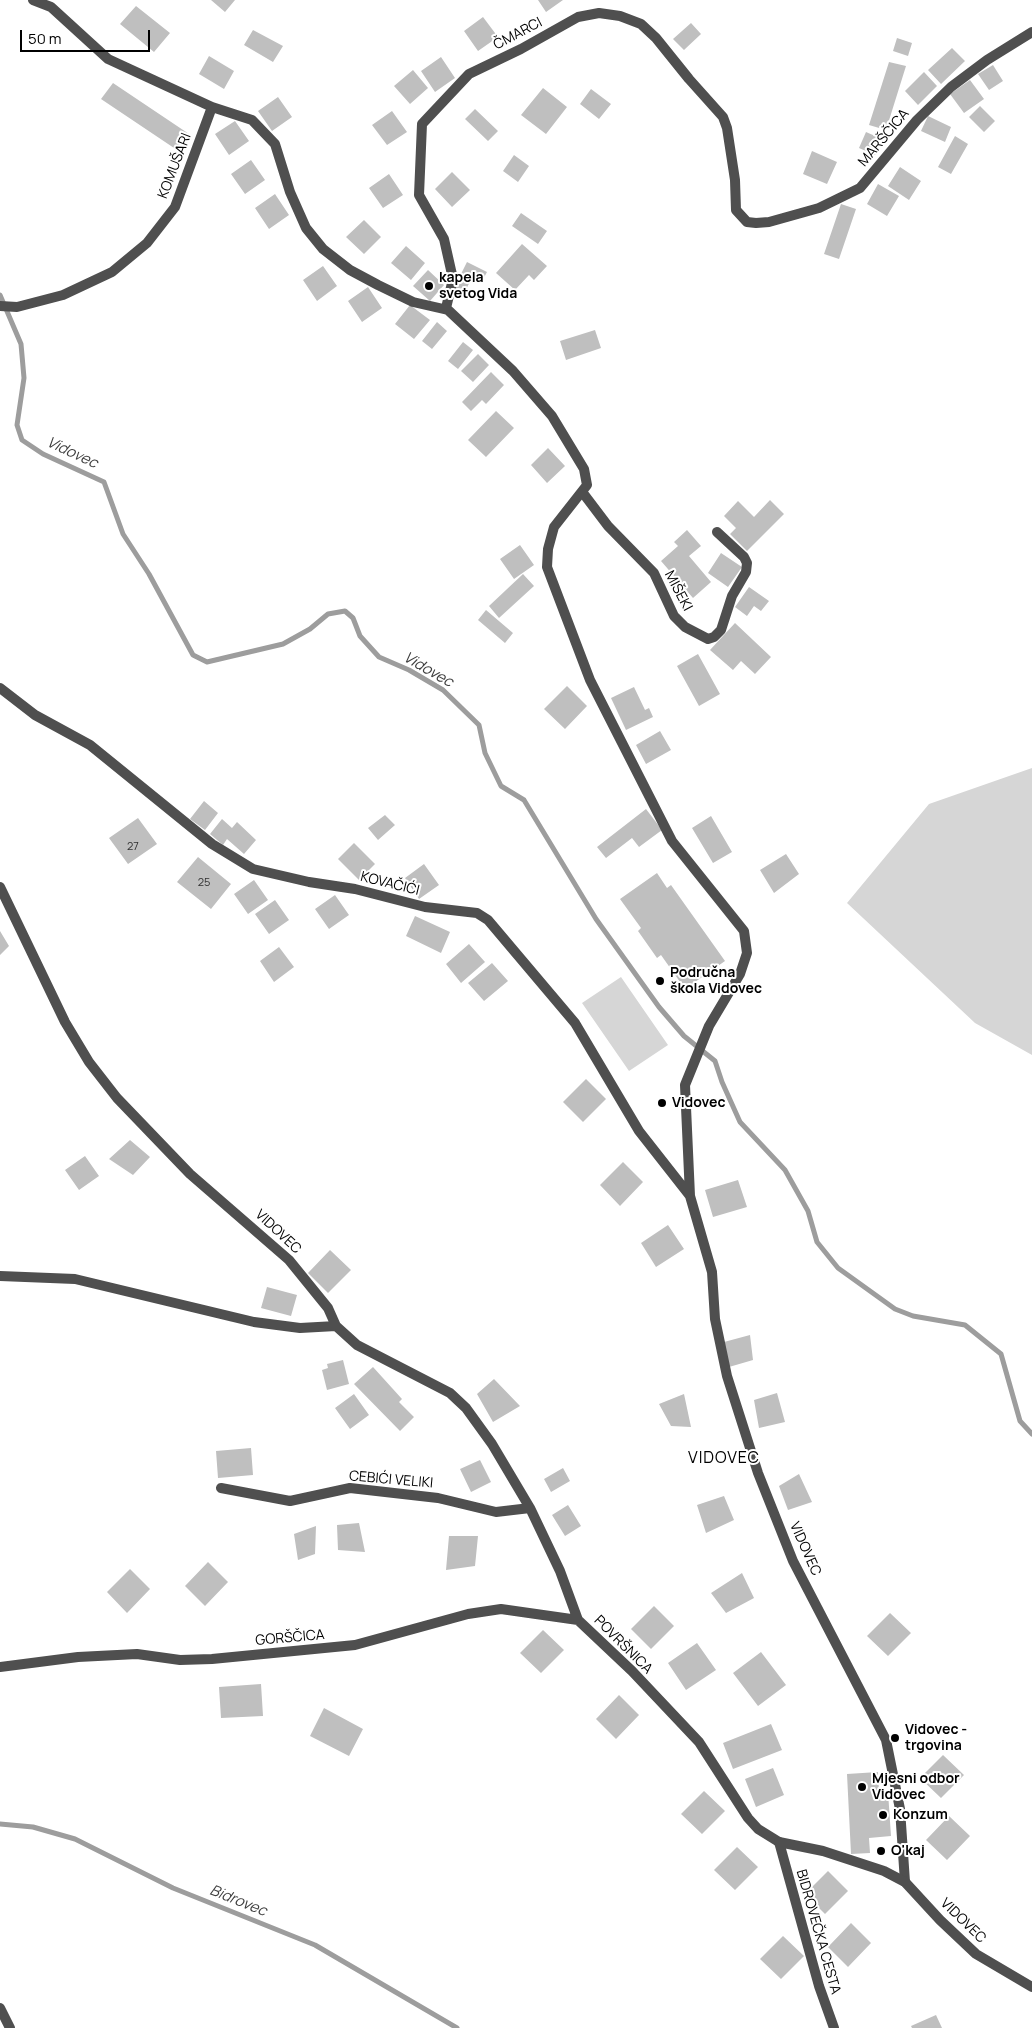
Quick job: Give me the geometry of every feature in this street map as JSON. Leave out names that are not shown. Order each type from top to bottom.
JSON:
[{"type":"street","points":[[33,0],[51,7],[108,59],[212,107],[252,120],[275,144],[290,192],[306,228],[322,249],[350,270],[413,302],[432,307],[446,308],[513,372],[552,416],[584,469],[587,484],[582,493]]},
{"type":"street","name":"ČMARCI","points":[[446,308],[453,279],[444,239],[419,195],[422,124],[469,74],[521,49],[578,17],[599,13],[620,16],[641,24],[656,38],[723,117],[727,128],[735,180],[736,210],[741,217]]},
{"type":"street","name":"MARŠČICA","points":[[741,217],[747,222],[769,222],[818,208],[855,191],[868,180],[917,120],[951,86],[986,60],[1032,32]]},
{"type":"street","name":"KOMUŠARI","points":[[0,306],[15,307],[63,295],[112,272],[147,242],[175,207],[212,107]]},
{"type":"street","name":"MIŠEKI","points":[[582,493],[608,526],[654,573],[674,616],[684,627],[708,640],[721,630],[732,596],[746,572],[747,562],[717,532]]},
{"type":"street","name":"VIDOVEC","points":[[582,493],[554,528],[548,549],[547,567],[590,680],[672,841],[744,931],[747,953],[740,974],[702,1041],[685,1085],[690,1196],[712,1272],[715,1318],[726,1376],[758,1473],[793,1561],[886,1740],[900,1809],[905,1882],[940,1920],[976,1954],[1032,1987]]},
{"type":"street","name":"KOVAČIĆI","points":[[0,688],[35,715],[90,745],[212,844],[253,869],[309,882],[354,889],[425,907],[477,913],[488,920],[575,1023],[639,1131],[690,1196]]},
{"type":"street","name":"VIDOVEC","points":[[0,887],[65,1022],[89,1062],[117,1098],[190,1174],[289,1260],[328,1308],[336,1326]]},
{"type":"street","points":[[0,1276],[75,1279],[254,1322],[300,1328],[336,1326]]},
{"type":"street","name":"POVRŠNICA","points":[[336,1326],[357,1346],[450,1393],[466,1408],[492,1444],[530,1508],[560,1571],[578,1620],[632,1671],[698,1742],[748,1818],[758,1829],[778,1842],[823,1852],[884,1871],[905,1882]]},
{"type":"street","name":"CEBIĆI VELIKI","points":[[221,1488],[290,1501],[350,1488],[438,1498],[496,1512],[530,1508]]},
{"type":"street","name":"GORŠČICA","points":[[0,1667],[78,1657],[137,1654],[180,1660],[204,1659],[355,1645],[468,1614],[501,1609],[578,1620]]},
{"type":"street","name":"BIDROVEČKA CESTA","points":[[778,1842],[819,1986],[834,2028]]},
{"type":"street","points":[[0,2008],[10,2028]]},
{"type":"shaded area","points":[[1032,768],[1032,1055],[975,1023],[847,903],[929,804]]},
{"type":"shaded area","points":[[621,977],[668,1045],[629,1071],[582,1003]]},
{"type":"building","points":[[211,0],[235,0],[225,12]]},
{"type":"building","points":[[538,0],[563,0],[546,12]]},
{"type":"building","points":[[136,6],[170,33],[154,52],[120,24]]},
{"type":"building","points":[[483,17],[498,37],[478,51],[464,31]]},
{"type":"building","points":[[691,23],[701,34],[684,50],[673,39]]},
{"type":"building","points":[[253,30],[283,46],[273,62],[244,45]]},
{"type":"building","points":[[897,38],[912,43],[908,56],[893,51]]},
{"type":"building","points":[[952,48],[965,61],[941,84],[928,70]]},
{"type":"building","points":[[209,56],[234,71],[224,89],[199,74]]},
{"type":"building","points":[[441,57],[455,78],[435,92],[421,71]]},
{"type":"building","points":[[889,62],[906,66],[886,130],[869,125]]},
{"type":"building","points":[[993,65],[1003,81],[989,90],[978,74]]},
{"type":"building","points":[[413,70],[428,88],[410,104],[394,86]]},
{"type":"building","points":[[924,72],[937,86],[918,105],[905,91]]},
{"type":"building","points":[[970,80],[984,99],[964,113],[950,94]]},
{"type":"building","points":[[113,83],[192,136],[180,152],[101,99]]},
{"type":"building","points":[[543,88],[567,107],[546,134],[521,115]]},
{"type":"building","points":[[591,89],[611,104],[599,119],[580,104]]},
{"type":"building","points":[[278,97],[292,117],[272,131],[258,111]]},
{"type":"building","points":[[980,106],[995,121],[984,132],[969,117]]},
{"type":"building","points":[[475,109],[498,131],[488,141],[465,119]]},
{"type":"building","points":[[392,111],[407,132],[387,145],[372,125]]},
{"type":"building","points":[[928,116],[951,127],[945,142],[921,131]]},
{"type":"building","points":[[235,121],[249,141],[229,155],[215,134]]},
{"type":"building","points":[[866,132],[882,139],[875,155],[859,148]]},
{"type":"building","points":[[955,136],[968,144],[951,174],[938,167]]},
{"type":"building","points":[[812,151],[837,162],[827,184],[803,174]]},
{"type":"building","points":[[514,155],[529,166],[518,182],[503,171]]},
{"type":"building","points":[[251,160],[265,180],[245,194],[231,174]]},
{"type":"building","points":[[900,167],[921,181],[909,200],[888,186]]},
{"type":"building","points":[[452,172],[470,190],[452,207],[435,189]]},
{"type":"building","points":[[389,174],[403,195],[383,208],[369,188]]},
{"type":"building","points":[[878,184],[899,196],[887,216],[867,204]]},
{"type":"building","points":[[275,194],[289,215],[269,229],[255,208]]},
{"type":"building","points":[[841,204],[856,209],[839,259],[824,254]]},
{"type":"building","points":[[521,213],[547,231],[538,244],[512,226]]},
{"type":"building","points":[[364,220],[381,237],[364,254],[346,237]]},
{"type":"building","points":[[522,244],[547,266],[534,280],[529,275],[515,290],[496,273]]},
{"type":"building","points":[[406,246],[425,263],[411,280],[391,263]]},
{"type":"building","points":[[467,262],[487,272],[481,283],[472,278],[464,293],[454,288]]},
{"type":"building","points":[[323,266],[337,286],[317,301],[303,280]]},
{"type":"building","name":"kapela svetog Vida","points":[[428,270],[444,285],[430,301],[413,286]]},
{"type":"building","points":[[368,287],[382,308],[362,322],[348,301]]},
{"type":"building","points":[[410,305],[430,320],[414,339],[395,324]]},
{"type":"building","points":[[437,322],[447,331],[432,349],[422,341]]},
{"type":"building","points":[[595,330],[601,348],[566,360],[560,341]]},
{"type":"building","points":[[463,342],[473,350],[458,369],[448,361]]},
{"type":"building","points":[[478,354],[489,365],[473,382],[461,371]]},
{"type":"building","points":[[491,372],[504,385],[486,404],[482,400],[471,411],[462,402]]},
{"type":"building","points":[[496,411],[514,428],[486,457],[468,440]]},
{"type":"building","points":[[548,448],[565,466],[547,483],[531,465]]},
{"type":"building","points":[[770,500],[784,514],[747,551],[730,534],[736,528],[724,516],[738,501],[754,517]]},
{"type":"building","points":[[687,530],[701,546],[689,556],[711,582],[693,598],[661,561],[678,546],[674,542]]},
{"type":"building","points":[[520,545],[534,565],[514,579],[500,559]]},
{"type":"building","points":[[721,553],[742,567],[728,587],[708,573]]},
{"type":"building","points":[[523,574],[534,586],[499,618],[489,606]]},
{"type":"building","points":[[749,587],[769,601],[761,611],[754,606],[747,616],[735,607]]},
{"type":"building","points":[[486,610],[513,633],[505,643],[478,620]]},
{"type":"building","points":[[735,623],[771,657],[755,674],[741,661],[733,670],[710,650]]},
{"type":"building","points":[[698,654],[720,694],[699,706],[677,666]]},
{"type":"building","points":[[567,686],[587,706],[565,729],[544,709]]},
{"type":"building","points":[[634,687],[645,710],[649,708],[653,717],[626,730],[611,698]]},
{"type":"building","points":[[660,731],[671,750],[646,764],[636,745]]},
{"type":"building","points":[[204,801],[218,813],[205,830],[190,819]]},
{"type":"building","points":[[646,809],[662,830],[639,847],[632,838],[606,858],[597,847]]},
{"type":"building","points":[[385,815],[395,825],[378,840],[368,828]]},
{"type":"building","points":[[711,816],[732,852],[713,863],[692,828]]},
{"type":"building","points":[[138,818],[157,844],[128,864],[109,838]]},
{"type":"building","points":[[222,819],[232,828],[237,822],[256,840],[244,854],[227,839],[223,845],[210,834]]},
{"type":"building","points":[[354,843],[375,864],[359,880],[338,859]]},
{"type":"building","points":[[786,854],[799,874],[774,893],[760,870]]},
{"type":"building","points":[[198,857],[231,884],[211,909],[177,882]]},
{"type":"building","points":[[424,864],[439,885],[419,899],[405,878]]},
{"type":"building","points":[[657,873],[667,888],[671,885],[725,961],[685,989],[661,955],[657,958],[638,931],[641,928],[620,899]]},
{"type":"building","points":[[254,880],[268,900],[248,914],[234,894]]},
{"type":"building","points":[[335,895],[349,915],[329,929],[315,909]]},
{"type":"building","points":[[275,900],[289,920],[269,934],[255,914]]},
{"type":"building","points":[[415,916],[450,932],[441,953],[406,936]]},
{"type":"building","points":[[0,931],[9,946],[0,955]]},
{"type":"building","points":[[469,944],[485,962],[461,983],[446,964]]},
{"type":"building","points":[[279,947],[294,967],[274,982],[260,961]]},
{"type":"building","points":[[492,963],[508,981],[484,1001],[468,983]]},
{"type":"building","points":[[586,1079],[606,1099],[583,1122],[563,1102]]},
{"type":"building","points":[[130,1140],[150,1157],[133,1175],[109,1159]]},
{"type":"building","points":[[85,1156],[99,1176],[79,1190],[65,1170]]},
{"type":"building","points":[[623,1162],[643,1182],[620,1206],[600,1185]]},
{"type":"building","points":[[738,1180],[747,1207],[713,1217],[705,1190]]},
{"type":"building","points":[[668,1225],[684,1249],[656,1267],[641,1243]]},
{"type":"building","points":[[330,1250],[351,1270],[328,1293],[308,1273]]},
{"type":"building","points":[[267,1287],[297,1295],[291,1316],[261,1308]]},
{"type":"building","points":[[750,1335],[753,1360],[729,1367],[724,1342]]},
{"type":"building","points":[[343,1360],[349,1384],[327,1390],[322,1370],[328,1368],[327,1364]]},
{"type":"building","points":[[373,1367],[402,1399],[399,1402],[414,1417],[400,1431],[354,1384]]},
{"type":"building","points":[[494,1379],[520,1406],[493,1422],[477,1394]]},
{"type":"building","points":[[777,1393],[785,1422],[759,1428],[754,1400]]},
{"type":"building","points":[[354,1394],[369,1415],[350,1429],[335,1408]]},
{"type":"building","points":[[684,1394],[691,1427],[671,1426],[659,1404]]},
{"type":"building","points":[[251,1448],[253,1475],[218,1478],[216,1451]]},
{"type":"building","points":[[480,1460],[491,1482],[471,1492],[460,1469]]},
{"type":"building","points":[[563,1468],[570,1481],[551,1492],[544,1479]]},
{"type":"building","points":[[799,1474],[812,1502],[788,1510],[779,1486]]},
{"type":"building","points":[[724,1496],[734,1520],[706,1533],[697,1505]]},
{"type":"building","points":[[568,1505],[581,1526],[565,1536],[552,1515]]},
{"type":"building","points":[[359,1523],[365,1552],[338,1550],[337,1525]]},
{"type":"building","points":[[316,1526],[315,1554],[298,1560],[294,1534]]},
{"type":"building","points":[[449,1536],[478,1536],[475,1566],[446,1570]]},
{"type":"building","points":[[208,1562],[228,1582],[205,1606],[185,1586]]},
{"type":"building","points":[[130,1569],[150,1589],[127,1613],[107,1592]]},
{"type":"building","points":[[742,1573],[754,1598],[726,1613],[711,1593]]},
{"type":"building","points":[[654,1606],[674,1626],[651,1649],[631,1629]]},
{"type":"building","points":[[890,1613],[911,1633],[888,1656],[867,1636]]},
{"type":"building","points":[[543,1630],[564,1650],[541,1673],[520,1653]]},
{"type":"building","points":[[697,1643],[716,1670],[686,1690],[668,1663]]},
{"type":"building","points":[[761,1652],[786,1685],[758,1706],[733,1673]]},
{"type":"building","points":[[261,1684],[263,1716],[221,1718],[219,1687]]},
{"type":"building","points":[[619,1695],[639,1715],[616,1739],[596,1719]]},
{"type":"building","points":[[324,1708],[363,1729],[349,1756],[310,1736]]},
{"type":"building","points":[[771,1724],[782,1750],[733,1769],[723,1743]]},
{"type":"building","points":[[943,1755],[964,1775],[941,1798],[920,1778]]},
{"type":"building","points":[[773,1768],[784,1795],[756,1807],[745,1779]]},
{"type":"building","points":[[878,1772],[879,1793],[888,1792],[891,1836],[869,1838],[870,1853],[851,1854],[847,1774]]},
{"type":"building","points":[[704,1791],[725,1811],[702,1834],[681,1814]]},
{"type":"building","points":[[949,1816],[970,1836],[947,1860],[926,1840]]},
{"type":"building","points":[[737,1847],[758,1867],[735,1890],[714,1870]]},
{"type":"building","points":[[828,1871],[848,1891],[825,1914],[805,1894]]},
{"type":"building","points":[[851,1923],[871,1943],[848,1967],[828,1947]]},
{"type":"building","points":[[783,1936],[804,1956],[781,1979],[760,1959]]},
{"type":"building","points":[[936,2015],[942,2028],[912,2028],[911,2026]]},
{"type":"waterway","name":"Vidovec","points":[[0,295],[21,344],[24,378],[17,425],[22,440],[43,454],[104,482],[123,534],[149,574],[193,655],[207,662],[283,644],[310,629],[328,614],[345,611],[353,618],[360,636],[379,657],[409,670],[443,690],[479,725],[485,753],[501,786],[524,800],[596,919],[659,1007],[684,1036],[715,1061],[740,1122],[785,1170],[808,1211],[817,1242],[838,1268],[895,1309],[913,1316],[965,1325],[1001,1354],[1020,1421],[1032,1434]]},
{"type":"waterway","name":"Bidrovec","points":[[0,1824],[33,1827],[75,1839],[173,1888],[315,1945],[457,2028]]},
{"type":"place","name":"kapela svetog Vida","points":[[429,286]]},
{"type":"place","name":"Područna škola Vidovec","points":[[660,981]]},
{"type":"place","name":"Vidovec","points":[[662,1103]]},
{"type":"place","name":"Vidovec - trgovina","points":[[895,1738]]},
{"type":"place","name":"Mjesni odbor Vidovec","points":[[862,1787]]},
{"type":"place","name":"Konzum","points":[[883,1815]]},
{"type":"place","name":"O'kaj","points":[[881,1851]]},
{"type":"district","name":"VIDOVEC","points":[[724,1459]]}]
